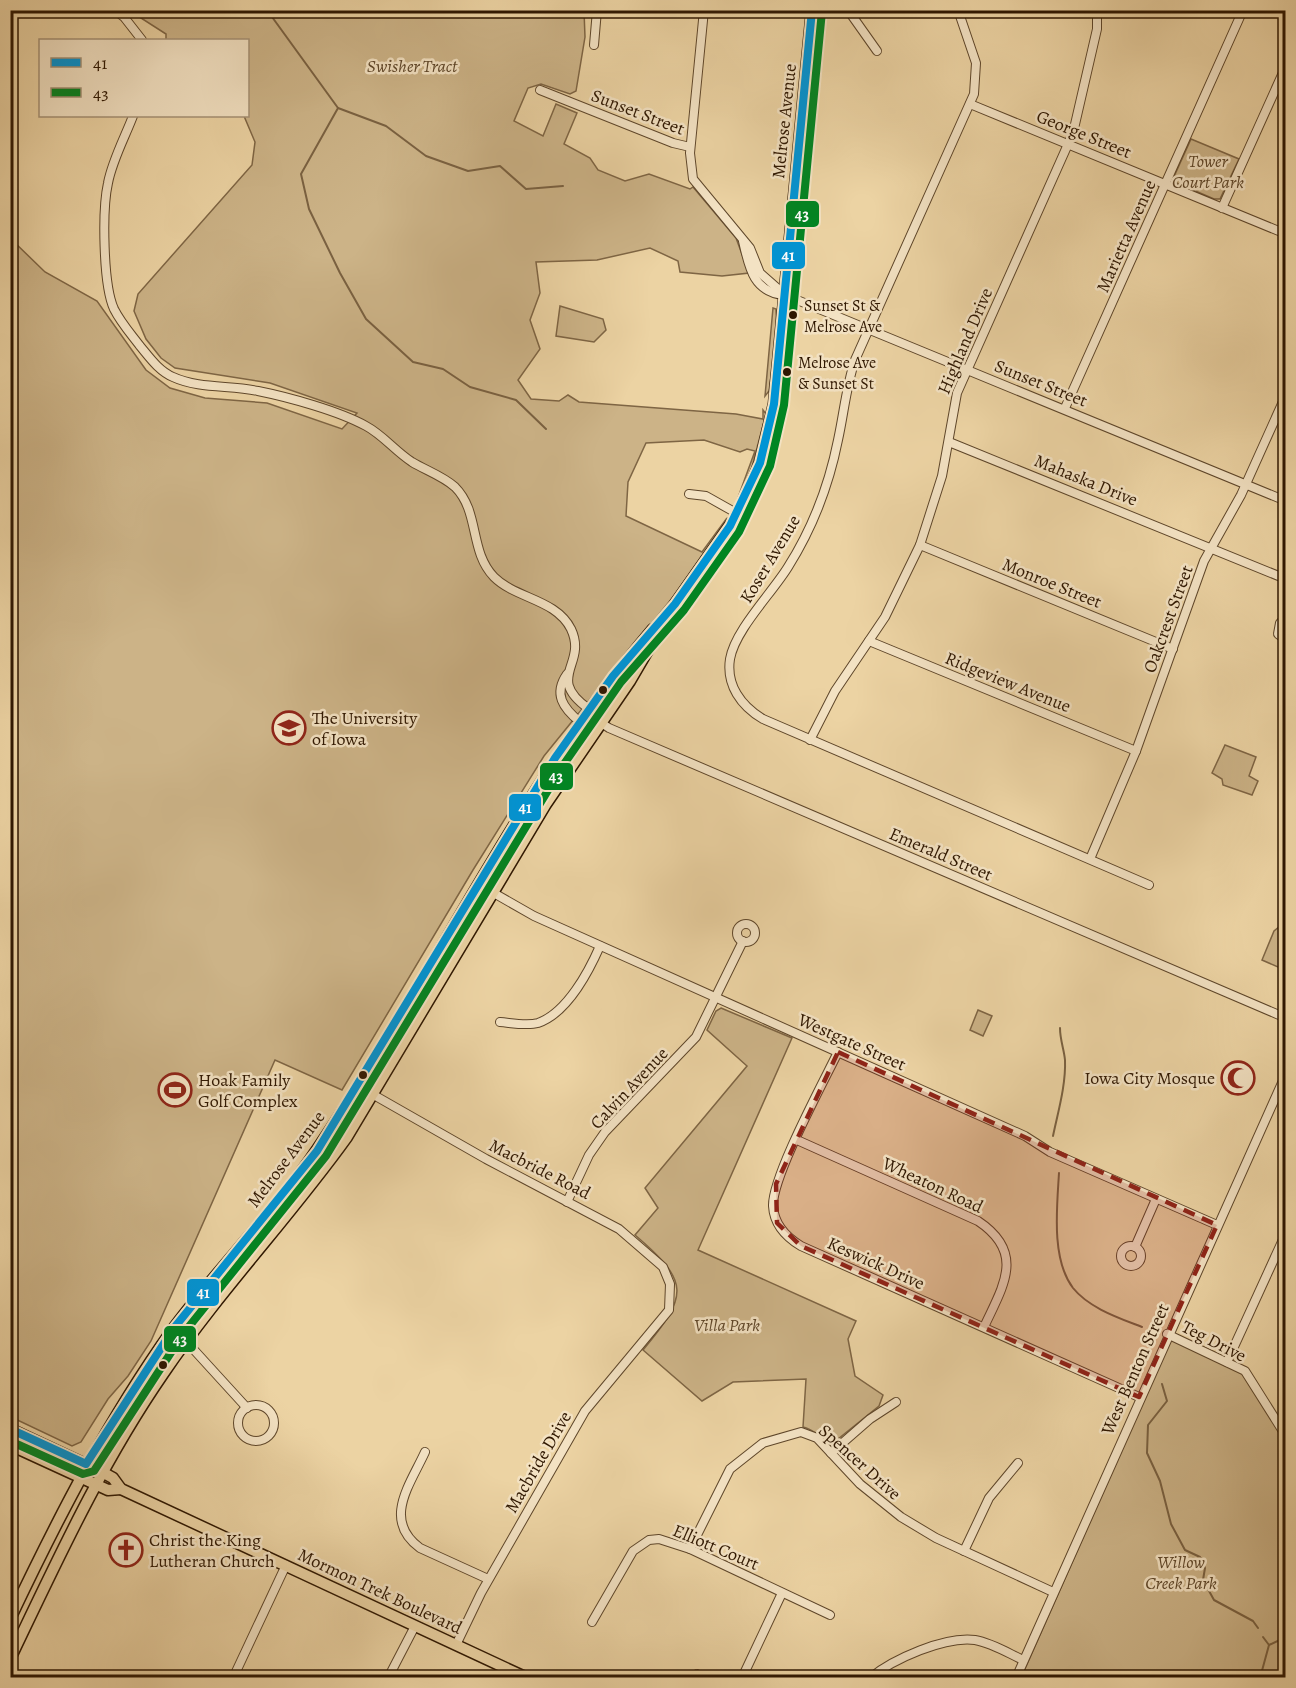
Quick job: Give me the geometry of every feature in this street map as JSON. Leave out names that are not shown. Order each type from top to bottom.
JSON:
[{"type":"main road","name":"Melrose Avenue","points":[[10,1659],[102,1472],[186,1340],[321,1174],[373,1094],[546,804],[630,681],[675,604],[738,514],[754,479],[769,432],[777,380],[812,10]]},
{"type":"main road","name":"Melrose Avenue","points":[[10,1619],[86,1464],[174,1328],[317,1151],[478,884],[585,715],[622,665],[675,604]]},
{"type":"main road","name":"Mormon Trek Boulevard","points":[[10,1429],[102,1472],[113,1478],[122,1489],[527,1677]]},
{"type":"main road","name":"Mormon Trek Boulevard","points":[[10,1446],[108,1490],[122,1489]]},
{"type":"street","points":[[115,10],[141,39]]},
{"type":"street","points":[[594,45],[597,10]]},
{"type":"street","points":[[690,147],[704,10]]},
{"type":"street","points":[[848,10],[877,51]]},
{"type":"street","name":"Koser Avenue","points":[[958,10],[976,63],[976,86],[970,104],[850,373],[835,454],[818,508],[797,551],[737,640],[730,658],[731,681],[746,707],[763,719],[1149,885]]},
{"type":"street","name":"Highland Drive","points":[[810,740],[835,691],[896,597],[920,545],[938,491],[949,442],[954,404],[1069,144],[1097,29],[1097,10]]},
{"type":"street","name":"Marietta Avenue","points":[[1065,408],[1243,10]]},
{"type":"street","points":[[1222,208],[1286,66]]},
{"type":"street","name":"Sunset Street","points":[[540,90],[673,143],[690,147],[690,168],[693,179],[753,252],[760,273],[785,295],[1065,408],[1286,501]]},
{"type":"street","name":"George Street","points":[[970,104],[1286,234]]},
{"type":"street","points":[[133,117],[107,185],[106,262],[113,308],[147,354],[162,370],[181,380],[256,390],[355,421],[377,433],[414,464],[453,485],[467,504],[477,550],[488,570],[503,584],[558,612],[569,626],[575,647],[568,673],[559,690],[565,709],[585,715]]},
{"type":"street","name":"Oakcrest Street","points":[[1090,860],[1136,751],[1211,548],[1246,484],[1286,395]]},
{"type":"street","name":"Mahaska Drive","points":[[949,442],[1286,579]]},
{"type":"street","points":[[689,494],[706,496],[738,514]]},
{"type":"street","name":"Monroe Street","points":[[920,545],[1173,649]]},
{"type":"street","points":[[1286,617],[1278,628],[1278,634],[1286,640]]},
{"type":"street","name":"Ridgeview Avenue","points":[[869,641],[1136,751]]},
{"type":"street","points":[[568,673],[571,694],[585,715]]},
{"type":"street","name":"Emerald Street","points":[[585,715],[1286,1018]]},
{"type":"street","name":"Westgate Street","points":[[478,884],[534,916],[1217,1225]]},
{"type":"street","name":"Calvin Avenue","points":[[567,1202],[589,1155],[600,1140],[688,1047],[703,1027],[742,941]]},
{"type":"street","points":[[500,1022],[528,1024],[549,1017],[585,977],[600,946]]},
{"type":"street","name":"Keswick Drive","points":[[838,1052],[776,1184],[775,1215],[786,1236],[801,1246],[1139,1397]]},
{"type":"street","name":"West Benton Street","points":[[1016,1677],[1167,1334],[1286,1074]]},
{"type":"street","name":"Macbride Road","points":[[358,1086],[619,1229],[663,1267],[670,1284],[669,1310]]},
{"type":"street","name":"Wheaton Road","points":[[797,1140],[978,1221],[991,1230],[1004,1247],[1007,1267],[984,1327]]},
{"type":"street","points":[[1135,1246],[1156,1199]]},
{"type":"street","points":[[1227,1362],[1286,1233]]},
{"type":"street","name":"Macbride Drive","points":[[456,1645],[488,1579],[585,1411],[669,1310]]},
{"type":"street","points":[[174,1328],[247,1408]]},
{"type":"street","name":"Teg Drive","points":[[1167,1334],[1240,1367],[1249,1376],[1286,1436]]},
{"type":"street","points":[[831,1453],[870,1419],[896,1402]]},
{"type":"street","points":[[262,1406],[270,1412],[273,1427],[266,1438],[252,1441],[239,1431],[239,1418],[247,1408],[262,1406]]},
{"type":"street","name":"Spencer Drive","points":[[690,1549],[722,1481],[750,1450],[775,1437],[801,1432],[817,1438],[860,1484],[887,1508],[921,1530],[1053,1592]]},
{"type":"street","points":[[425,1452],[401,1507],[400,1519],[403,1530],[420,1548],[488,1579]]},
{"type":"street","points":[[964,1551],[989,1498],[1018,1463]]},
{"type":"street","name":"Elliott Court","points":[[592,1622],[627,1559],[639,1545],[659,1539],[690,1549],[830,1615]]},
{"type":"street","points":[[234,1676],[286,1565]]},
{"type":"street","points":[[742,1677],[782,1593]]},
{"type":"street","points":[[388,1677],[415,1626]]},
{"type":"street","points":[[870,1677],[905,1657],[963,1640],[986,1643],[1023,1660]]},
{"type":"highlighted area","points":[[838,1052],[1217,1225],[1139,1397],[801,1246],[777,1223],[776,1184]]},
{"type":"green space","name":"The University of Iowa","points":[[130,11],[584,11],[585,37],[576,91],[570,94],[541,84],[528,88],[514,121],[543,136],[556,104],[577,113],[564,144],[590,158],[598,170],[625,181],[649,174],[690,189],[693,187],[736,238],[749,273],[722,276],[680,272],[678,261],[650,248],[597,260],[536,262],[540,293],[530,320],[540,349],[518,380],[531,399],[559,401],[568,395],[579,402],[736,414],[763,419],[763,410],[766,414],[749,478],[736,503],[755,451],[747,449],[740,452],[704,440],[646,443],[628,482],[626,516],[702,552],[727,518],[726,523],[673,597],[544,756],[342,1090],[275,1060],[151,1341],[128,1376],[108,1399],[81,1442],[72,1446],[11,1417],[10,238],[45,272],[97,301],[146,370],[170,388],[205,398],[267,403],[342,429],[357,413],[270,383],[175,368],[161,358],[146,339],[134,311],[138,294],[252,165],[255,142],[244,117],[249,117],[249,39],[166,39],[166,34]]},
{"type":"green space","name":"Tower Court Park","points":[[1191,139],[1239,159],[1220,199],[1214,199],[1172,181]]},
{"type":"green space","points":[[560,306],[603,319],[606,330],[594,342],[556,336]]},
{"type":"green space","points":[[773,308],[776,309],[777,334],[769,391],[765,396]]},
{"type":"green space","points":[[646,647],[608,706],[602,707],[600,704],[620,674]]},
{"type":"green space","points":[[1225,745],[1256,757],[1249,776],[1258,781],[1252,795],[1223,785],[1222,779],[1212,773]]},
{"type":"green space","points":[[1285,922],[1285,970],[1262,960],[1274,931]]},
{"type":"green space","name":"Villa Park","points":[[721,1008],[792,1038],[698,1250],[856,1321],[848,1339],[855,1376],[883,1395],[879,1406],[833,1443],[803,1427],[806,1379],[733,1382],[702,1401],[643,1350],[669,1315],[677,1290],[674,1278],[666,1265],[635,1235],[658,1208],[645,1188],[747,1066],[707,1030],[716,1011]]},
{"type":"green space","points":[[978,1010],[992,1016],[983,1036],[970,1030]]},
{"type":"green space","name":"Willow Creek Park","points":[[1172,1336],[1240,1367],[1285,1436],[1285,1677],[1021,1678]]},
{"type":"waterway","points":[[267,10],[338,108],[301,174],[309,209],[340,273],[366,319],[413,362],[443,369],[470,387],[516,400],[546,429]]},
{"type":"waterway","points":[[338,108],[386,126],[426,156],[468,171],[500,166],[526,189],[563,186]]},
{"type":"waterway","points":[[1053,1136],[1065,1069],[1060,1028]]},
{"type":"waterway","points":[[1059,1173],[1058,1248],[1066,1276],[1073,1288],[1087,1301],[1105,1312],[1142,1327]]},
{"type":"waterway","points":[[1162,1384],[1167,1401],[1148,1425],[1147,1453],[1160,1481],[1171,1524],[1185,1550],[1200,1557],[1205,1568],[1203,1580],[1214,1600],[1253,1621],[1258,1628]]},
{"type":"waterway","points":[[1263,1637],[1269,1645]]},
{"type":"waterway","points":[[1260,1678],[1269,1645],[1286,1637]]},
{"type":"transit line","name":"41","points":[[10,1429],[86,1464],[174,1328],[317,1151],[555,758],[613,676],[675,604],[730,526],[760,463],[774,404],[812,10]]},
{"type":"transit line","name":"43","points":[[10,1441],[83,1474],[94,1471],[183,1334],[326,1156],[564,764],[621,682],[684,610],[739,532],[770,466],[784,405],[822,11]]},
{"type":"place","name":"Sunset St & Melrose Ave","points":[[793,315]]},
{"type":"place","name":"Melrose Ave & Sunset St","points":[[787,372]]},
{"type":"place","name":"The University of Iowa","points":[[289,728]]},
{"type":"place","name":"Iowa City Mosque","points":[[1238,1078]]},
{"type":"place","name":"Hoak Family Golf Complex","points":[[175,1090]]},
{"type":"place","name":"Christ the King Lutheran Church","points":[[126,1550]]},
{"type":"park label","name":"Swisher Tract","points":[[412,66]]}]
